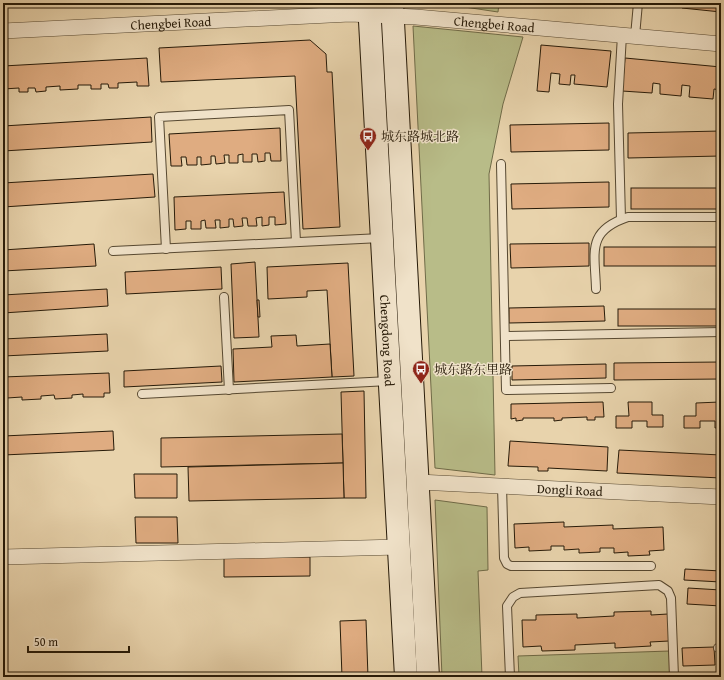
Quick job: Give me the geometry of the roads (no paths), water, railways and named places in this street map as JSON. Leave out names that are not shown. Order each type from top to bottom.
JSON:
[{"type":"main road","name":"Chengdong Road","points":[[370,9],[406,677]]},
{"type":"main road","name":"Chengdong Road","points":[[392,10],[428,677]]},
{"type":"street","name":"Chengbei Road","points":[[3,31],[350,14],[370,9],[721,44]]},
{"type":"street","name":"Dongli Road","points":[[418,482],[721,497]]},
{"type":"street","points":[[3,557],[399,547]]},
{"type":"lane","points":[[622,219],[618,104],[629,36],[638,3]]},
{"type":"lane","points":[[166,249],[160,117],[167,116],[289,110],[296,242]]},
{"type":"lane","points":[[501,164],[506,390],[611,388]]},
{"type":"lane","points":[[596,288],[595,245],[602,231],[622,219],[628,217],[721,217]]},
{"type":"lane","points":[[113,251],[382,238]]},
{"type":"lane","points":[[224,297],[229,390]]},
{"type":"lane","points":[[506,336],[721,332]]},
{"type":"lane","points":[[142,394],[390,381]]},
{"type":"lane","points":[[502,486],[504,558],[507,564],[518,567],[651,566]]},
{"type":"lane","points":[[510,677],[507,606],[513,597],[520,593],[659,585],[668,591],[672,598],[674,677]]},
{"type":"place","name":"城东路城北路","points":[[368,151]]},
{"type":"place","name":"城东路东里路","points":[[421,384]]}]
